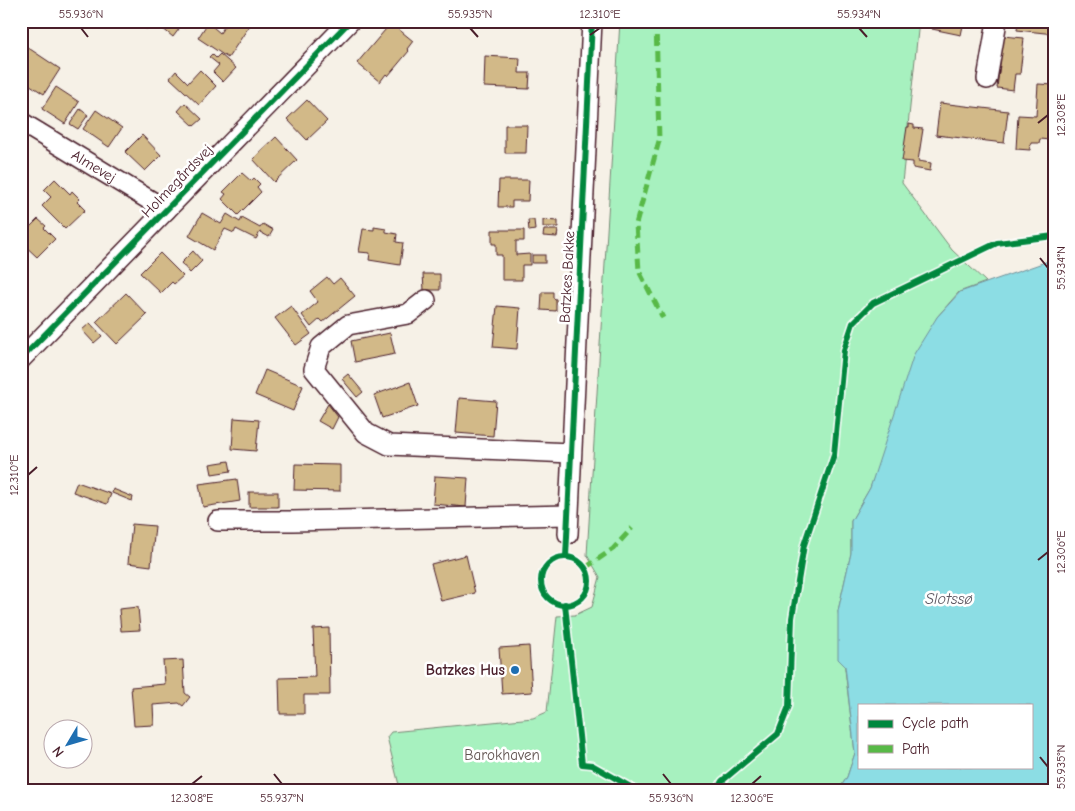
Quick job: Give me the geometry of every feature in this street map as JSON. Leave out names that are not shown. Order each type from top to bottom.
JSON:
[{"type":"street","name":"Holmegårdsvej","points":[[21,359],[350,21]]},
{"type":"street","name":"Batzkes Bakke","points":[[568,534],[592,21]]},
{"type":"street","points":[[987,79],[997,21]]},
{"type":"street","name":"Almevej","points":[[21,122],[166,210]]},
{"type":"street","points":[[426,300],[408,314],[348,325],[321,347],[314,369],[366,432],[389,445],[572,453]]},
{"type":"street","points":[[218,521],[568,515]]},
{"type":"green space","name":"Barokhaven","points":[[620,21],[919,21],[902,183],[952,250],[986,282],[959,292],[937,317],[870,488],[851,521],[851,553],[838,611],[855,753],[847,777],[839,790],[357,790],[399,785],[387,737],[391,732],[533,718],[547,712],[557,616],[575,615],[592,607],[600,577],[587,555]]},
{"type":"water","name":"Slotssø","points":[[1054,259],[1054,790],[839,790],[847,777],[855,753],[845,666],[838,659],[838,611],[851,553],[851,521],[870,488],[914,354],[937,317],[960,292]]},
{"type":"building","points":[[138,21],[149,21],[147,29],[137,26]]},
{"type":"building","points":[[168,21],[179,29],[173,37],[162,28]]},
{"type":"building","points":[[209,21],[215,24],[213,27],[220,33],[228,21],[244,21],[250,25],[228,58],[198,38]]},
{"type":"building","points":[[934,21],[964,21],[961,35],[932,29]]},
{"type":"building","points":[[1018,21],[1054,21],[1054,34],[1017,30]]},
{"type":"building","points":[[391,23],[413,41],[407,49],[409,51],[388,76],[386,74],[380,82],[357,63]]},
{"type":"building","points":[[1003,36],[1024,38],[1020,74],[1015,74],[1013,90],[997,88]]},
{"type":"building","points":[[24,45],[60,69],[44,94],[21,79],[21,49]]},
{"type":"building","points":[[212,54],[216,58],[220,54],[236,68],[223,82],[213,72],[219,65],[209,57]]},
{"type":"building","points":[[485,56],[520,58],[519,73],[530,73],[529,89],[484,87]]},
{"type":"building","points":[[200,70],[216,86],[199,105],[170,78],[176,71],[188,83]]},
{"type":"building","points":[[1038,84],[1054,85],[1054,150],[1049,150],[1049,140],[1040,139],[1039,143],[1031,143],[1030,150],[1016,149],[1018,115],[1036,116]]},
{"type":"building","points":[[56,87],[79,102],[65,124],[42,109]]},
{"type":"building","points":[[307,100],[327,121],[307,140],[287,119]]},
{"type":"building","points":[[185,103],[202,119],[194,126],[178,111]]},
{"type":"building","points":[[940,103],[1008,111],[1004,143],[936,135]]},
{"type":"building","points":[[80,109],[88,115],[78,129],[70,124]]},
{"type":"building","points":[[96,110],[122,128],[109,147],[83,129]]},
{"type":"building","points":[[909,124],[914,125],[914,128],[923,129],[918,161],[931,163],[930,171],[913,168],[913,162],[902,161]]},
{"type":"building","points":[[505,125],[527,125],[526,153],[505,153]]},
{"type":"building","points":[[142,135],[161,155],[145,171],[125,152]]},
{"type":"building","points":[[276,137],[297,160],[274,182],[253,159]]},
{"type":"building","points":[[242,173],[251,181],[254,178],[260,184],[257,187],[261,192],[238,215],[222,199],[226,194],[223,192]]},
{"type":"building","points":[[55,179],[70,194],[72,191],[80,199],[77,202],[85,210],[65,229],[42,206],[51,197],[44,190]]},
{"type":"building","points":[[499,180],[529,180],[528,201],[512,201],[512,207],[498,207]]},
{"type":"building","points":[[202,213],[221,224],[227,214],[240,222],[242,218],[260,228],[263,224],[273,230],[269,237],[260,232],[256,239],[236,229],[234,233],[225,229],[213,250],[189,236]]},
{"type":"building","points":[[38,219],[46,226],[44,228],[55,239],[37,257],[21,242],[21,236]]},
{"type":"building","points":[[528,220],[534,220],[535,230],[529,231]]},
{"type":"building","points":[[543,220],[558,221],[558,227],[543,227]]},
{"type":"building","points":[[374,227],[386,229],[386,232],[397,234],[396,242],[403,243],[400,265],[369,260],[370,253],[359,252],[363,229],[374,230]]},
{"type":"building","points":[[492,230],[524,230],[524,241],[516,241],[516,255],[530,254],[530,265],[522,265],[522,280],[502,280],[502,255],[496,255],[496,244],[492,244]]},
{"type":"building","points":[[544,230],[558,230],[557,237],[543,236]]},
{"type":"building","points":[[193,251],[202,261],[190,273],[181,263]]},
{"type":"building","points":[[160,253],[183,276],[174,284],[172,282],[161,293],[140,273]]},
{"type":"building","points":[[532,255],[545,255],[545,263],[532,263]]},
{"type":"building","points":[[423,274],[440,274],[440,290],[424,290]]},
{"type":"building","points":[[327,277],[333,284],[340,278],[355,296],[323,322],[320,319],[311,327],[302,315],[318,302],[310,291]]},
{"type":"building","points":[[542,292],[553,292],[553,298],[556,299],[556,311],[541,310]]},
{"type":"building","points":[[126,293],[147,315],[117,344],[96,322]]},
{"type":"building","points":[[291,306],[311,334],[296,345],[275,318]]},
{"type":"building","points":[[497,306],[520,308],[517,349],[493,347]]},
{"type":"building","points":[[90,323],[102,336],[94,343],[82,330]]},
{"type":"building","points":[[390,333],[395,354],[355,362],[351,341]]},
{"type":"building","points":[[265,370],[303,386],[293,411],[255,395]]},
{"type":"building","points":[[348,374],[363,392],[357,397],[342,379]]},
{"type":"building","points":[[410,382],[418,406],[382,418],[374,395]]},
{"type":"building","points":[[459,398],[496,401],[493,436],[456,433]]},
{"type":"building","points":[[328,404],[338,417],[332,429],[318,421]]},
{"type":"building","points":[[234,418],[259,420],[256,451],[232,449]]},
{"type":"building","points":[[229,461],[231,471],[212,474],[210,464]]},
{"type":"building","points":[[295,464],[340,465],[340,491],[294,490]]},
{"type":"building","points":[[435,476],[468,478],[466,507],[433,504]]},
{"type":"building","points":[[237,479],[240,501],[203,507],[199,484]]},
{"type":"building","points":[[77,482],[111,494],[107,504],[73,492]]},
{"type":"building","points":[[113,489],[133,497],[132,501],[112,493]]},
{"type":"building","points":[[249,492],[278,492],[278,507],[249,507]]},
{"type":"building","points":[[132,524],[155,526],[151,566],[128,563]]},
{"type":"building","points":[[466,555],[475,593],[441,601],[431,564]]},
{"type":"building","points":[[138,607],[140,630],[121,631],[119,609]]},
{"type":"building","points":[[329,628],[330,695],[304,695],[304,714],[280,714],[279,678],[315,677],[313,629]]},
{"type":"building","name":"Batzkes Hus","points":[[529,646],[532,692],[502,694],[499,648]]},
{"type":"building","points":[[183,660],[185,693],[190,697],[183,706],[179,703],[153,705],[154,725],[134,726],[131,687],[165,684],[163,661]]},
{"type":"marked path","points":[[656,21],[659,141],[636,224],[639,271],[663,318]]},
{"type":"marked path","points":[[585,568],[613,549],[632,528]]},
{"type":"cycle path","points":[[21,359],[350,21]]},
{"type":"cycle path","points":[[566,557],[592,21]]},
{"type":"cycle path","points":[[717,790],[722,781],[778,734],[789,706],[792,618],[804,545],[834,455],[844,350],[853,323],[873,303],[997,243],[1054,236]]},
{"type":"cycle path","points":[[565,557],[574,559],[582,564],[587,572],[589,581],[587,590],[582,598],[574,603],[565,605],[556,603],[548,598],[543,590],[541,581],[543,572],[548,564],[556,559],[565,557]]},
{"type":"cycle path","points":[[565,604],[582,764],[592,765],[636,790]]},
{"type":"place","name":"Batzkes Hus","points":[[515,670]]}]
